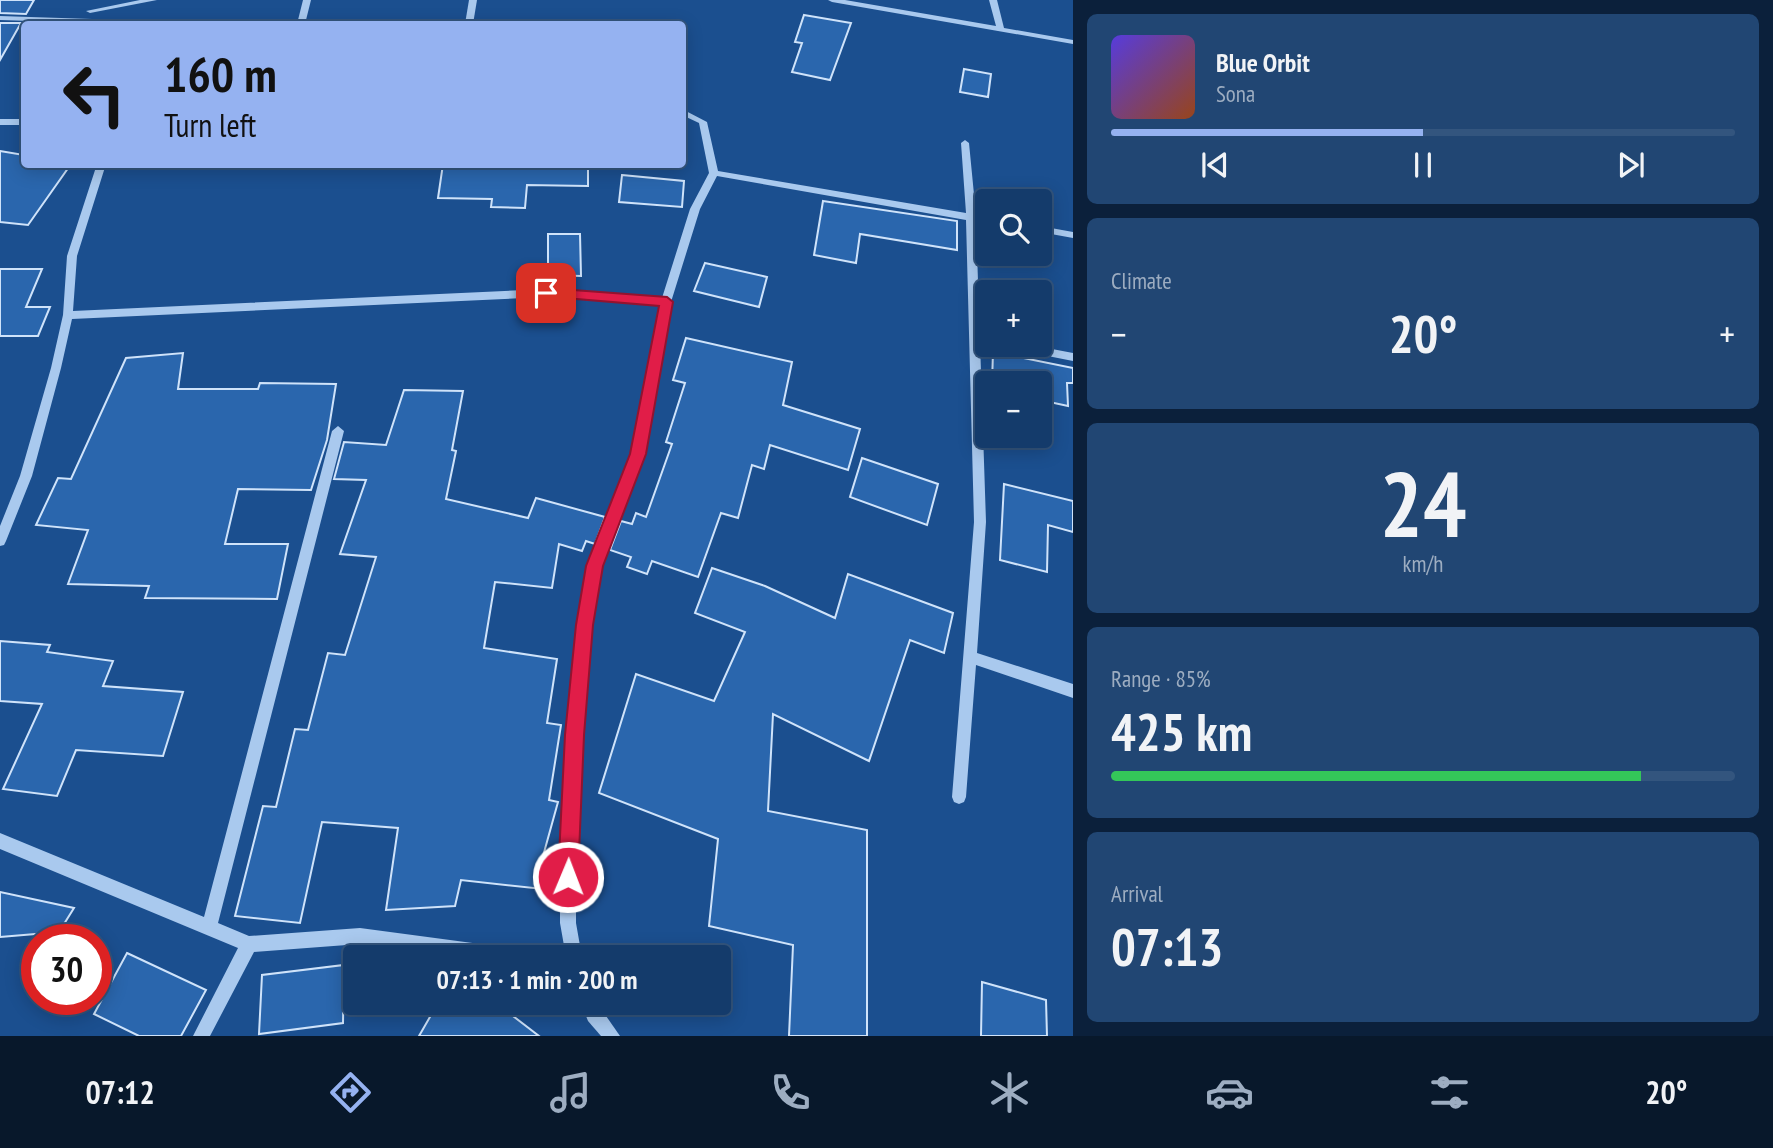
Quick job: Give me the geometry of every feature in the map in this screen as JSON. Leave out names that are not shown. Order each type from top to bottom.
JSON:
[{"type":"street","points":[[87,0],[92,21]]},
{"type":"street","points":[[90,11],[153,0]]},
{"type":"street","points":[[301,21],[307,0]]},
{"type":"street","points":[[470,21],[473,0]]},
{"type":"street","points":[[832,0],[1073,42]]},
{"type":"street","points":[[888,0],[889,10]]},
{"type":"street","points":[[993,0],[1000,30]]},
{"type":"street","points":[[0,18],[55,21]]},
{"type":"street","points":[[572,945],[568,923],[568,855],[584,625],[595,566],[638,454],[667,302],[693,217],[714,173],[703,122],[686,113]]},
{"type":"street","points":[[0,122],[21,122]]},
{"type":"street","points":[[965,144],[976,280]]},
{"type":"street","points":[[0,541],[26,476],[68,315],[72,256],[101,168]]},
{"type":"street","points":[[714,173],[975,218]]},
{"type":"street","points":[[1052,231],[1073,235]]},
{"type":"street","points":[[68,315],[546,293],[667,302]]},
{"type":"street","points":[[1052,353],[1073,357]]},
{"type":"street","points":[[959,797],[980,522],[981,357]]},
{"type":"street","points":[[209,929],[338,431]]},
{"type":"street","points":[[970,657],[1073,691]]},
{"type":"street","points":[[0,841],[248,944],[360,936],[427,945]]},
{"type":"street","points":[[201,1036],[248,944]]},
{"type":"street","points":[[594,1015],[612,1036]]},
{"type":"building","points":[[0,0],[34,0],[26,14],[0,13]]},
{"type":"building","points":[[804,15],[851,23],[830,80],[792,72],[802,43],[795,42]]},
{"type":"building","points":[[0,23],[21,23],[0,60]]},
{"type":"building","points":[[964,69],[991,74],[988,97],[960,92]]},
{"type":"building","points":[[0,151],[21,154],[21,168],[68,168],[28,225],[0,222]]},
{"type":"building","points":[[442,168],[588,168],[588,186],[527,185],[525,208],[491,207],[492,199],[438,198]]},
{"type":"building","points":[[622,175],[684,181],[682,207],[619,202]]},
{"type":"building","points":[[823,201],[957,221],[957,250],[860,234],[856,263],[814,255]]},
{"type":"building","points":[[548,234],[580,234],[581,276],[548,275]]},
{"type":"building","points":[[705,263],[767,277],[759,307],[694,291]]},
{"type":"building","points":[[0,269],[42,269],[26,307],[50,307],[38,336],[0,336]]},
{"type":"building","points":[[686,338],[792,362],[783,405],[860,429],[848,470],[770,445],[764,469],[752,465],[738,518],[721,513],[698,577],[652,561],[647,574],[627,567],[631,557],[610,550],[621,521],[632,524],[636,513],[646,517],[672,444],[666,442],[685,383],[673,380]]},
{"type":"building","points":[[183,353],[178,389],[258,389],[260,383],[336,384],[327,440],[311,490],[238,489],[225,544],[288,544],[277,599],[145,598],[149,586],[68,584],[88,530],[36,525],[58,478],[71,479],[126,358]]},
{"type":"building","points":[[993,357],[1018,357],[1073,368],[1073,383],[1067,383],[1068,406],[1052,403],[1052,371],[992,371]]},
{"type":"building","points":[[404,390],[463,391],[452,450],[456,451],[446,499],[528,518],[536,498],[605,517],[595,544],[586,541],[582,551],[559,544],[552,588],[495,582],[484,648],[557,659],[547,723],[561,725],[549,800],[558,802],[540,867],[554,870],[552,890],[461,880],[455,906],[386,910],[398,828],[322,822],[300,923],[235,916],[263,806],[276,807],[295,729],[308,730],[328,653],[345,655],[376,557],[340,554],[366,480],[334,479],[344,442],[386,445]]},
{"type":"building","points":[[862,458],[938,484],[927,525],[850,497]]},
{"type":"building","points":[[1004,484],[1073,501],[1073,532],[1048,525],[1047,572],[1000,560]]},
{"type":"building","points":[[712,568],[765,586],[835,618],[848,574],[953,613],[944,653],[910,640],[869,761],[773,714],[768,811],[867,830],[867,1036],[789,1036],[793,945],[709,926],[718,839],[599,793],[636,674],[714,701],[745,632],[695,613]]},
{"type":"building","points":[[0,641],[50,645],[47,652],[113,661],[103,686],[183,692],[163,756],[76,750],[57,796],[3,789],[42,704],[0,701]]},
{"type":"building","points":[[0,892],[74,908],[64,924],[21,924],[21,935],[0,937]]},
{"type":"building","points":[[127,953],[206,990],[181,1036],[139,1036],[96,1015],[112,1015],[112,981]]},
{"type":"building","points":[[343,965],[343,1023],[259,1034],[262,975]]},
{"type":"building","points":[[982,982],[1046,1000],[1047,1036],[981,1036]]},
{"type":"building","points":[[431,1015],[512,1015],[539,1036],[419,1036]]},
{"type":"route","points":[[546,293],[667,302],[638,454],[595,566],[584,625],[568,877]]}]
